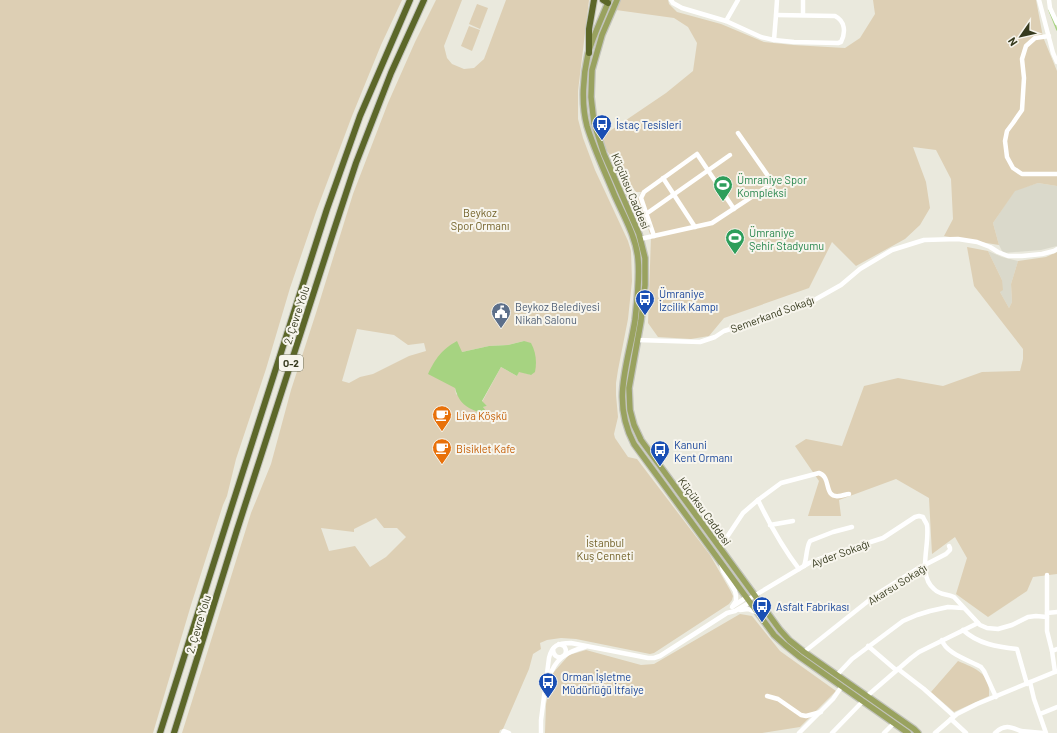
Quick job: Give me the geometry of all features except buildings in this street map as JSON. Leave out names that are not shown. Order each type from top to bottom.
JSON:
[{"type":"highway","name":"2. Çevre Yolu","points":[[160,733],[329,203],[360,116],[410,0]]},
{"type":"highway","name":"2. Çevre Yolu","points":[[174,733],[237,530],[356,163],[391,74],[424,0]]},
{"type":"highway","points":[[589,53],[589,29],[594,0]]},
{"type":"main road","name":"Küçüksu Caddesi","points":[[617,0],[602,35],[592,70],[590,97],[594,123],[604,154],[639,234],[645,258],[645,285],[641,321],[629,388],[630,410],[634,424],[641,440],[754,596],[789,640],[918,733]]},
{"type":"main road","points":[[606,1],[617,0]]},
{"type":"main road","name":"Küçüksu Caddesi","points":[[606,1],[584,72],[583,98],[587,125],[598,156],[633,236],[638,258],[638,285],[635,320],[622,388],[622,410],[630,436],[634,444],[774,635],[784,645],[908,733]]},
{"type":"main road","points":[[586,118],[593,116]]},
{"type":"main road","points":[[634,241],[640,239]]},
{"type":"main road","points":[[631,339],[638,340]]},
{"type":"main road","points":[[624,377],[630,379]]},
{"type":"main road","points":[[696,527],[702,523]]},
{"type":"main road","points":[[749,599],[754,601],[769,622],[775,624]]},
{"type":"main road","points":[[834,681],[838,675]]},
{"type":"main road","points":[[842,686],[846,681]]},
{"type":"main road","points":[[862,701],[867,696]]},
{"type":"street","points":[[671,0],[673,3],[682,8],[726,21],[762,37],[774,40],[838,43],[841,42],[843,38],[844,27],[840,19],[835,16],[776,15]]},
{"type":"street","points":[[726,21],[738,0]]},
{"type":"street","points":[[774,40],[777,0]]},
{"type":"street","points":[[803,0],[803,15]]},
{"type":"street","points":[[1039,0],[1057,62]]},
{"type":"street","points":[[1049,0],[1050,8],[1057,23]]},
{"type":"street","points":[[1049,36],[1035,38],[1026,46],[1022,59],[1024,78],[1022,110],[1007,131],[1005,141],[1007,157],[1013,168],[1022,174],[1057,174]]},
{"type":"street","points":[[640,239],[712,223],[774,184],[738,133]]},
{"type":"street","points":[[654,236],[641,198],[644,192],[697,154],[734,209]]},
{"type":"street","points":[[646,214],[730,155]]},
{"type":"street","points":[[663,178],[695,227]]},
{"type":"street","name":"Semerkand Sokağı","points":[[638,340],[700,342],[714,337],[724,331],[809,302],[841,285],[860,269],[892,250],[924,240],[958,239],[977,242],[1008,256],[1042,254],[1057,249]]},
{"type":"street","points":[[718,545],[727,536],[743,513],[781,483],[822,473],[827,480],[829,492],[832,495],[838,497],[849,494]]},
{"type":"street","points":[[758,500],[770,525],[799,569]]},
{"type":"street","name":"Ayder Sokağı","points":[[733,609],[748,604],[749,599],[809,563],[884,538],[915,517],[919,516],[922,517],[927,524],[926,565]]},
{"type":"street","points":[[770,525],[793,521]]},
{"type":"street","points":[[804,566],[808,544],[810,541],[833,532],[852,527]]},
{"type":"street","name":"Akarsu Sokağı","points":[[804,652],[877,594],[917,569],[946,554],[950,550],[950,546]]},
{"type":"street","points":[[720,561],[723,571],[735,591],[736,601],[733,609]]},
{"type":"street","points":[[926,565],[926,579],[929,584],[941,594],[949,594],[954,597],[980,625],[987,628],[998,629],[1012,626],[1028,617],[1047,615],[1057,612]]},
{"type":"street","points":[[935,733],[953,718],[977,704],[1056,672],[1054,650],[1047,631],[1047,575]]},
{"type":"street","points":[[838,675],[852,659],[903,621],[917,615],[948,607],[963,608]]},
{"type":"street","points":[[541,733],[550,654],[556,646],[562,643],[571,643],[654,658],[660,656],[733,609],[744,609],[759,613]]},
{"type":"street","points":[[867,696],[897,669],[919,652],[978,623]]},
{"type":"street","points":[[963,630],[977,641],[1017,649],[1040,714],[1044,733],[1021,732],[1013,728],[1004,727],[995,733]]},
{"type":"street","points":[[942,640],[943,644],[949,650],[981,667],[996,696]]},
{"type":"street","points":[[546,686],[551,672],[566,651],[565,647],[562,645],[556,646]]},
{"type":"street","points":[[556,646],[553,652],[555,656],[559,657],[586,646]]},
{"type":"street","points":[[868,646],[924,689],[966,733]]},
{"type":"street","points":[[799,733],[833,699],[842,686]]},
{"type":"street","points":[[767,696],[778,699],[801,715],[806,716],[821,712]]},
{"type":"street","points":[[832,733],[862,701]]},
{"type":"street","points":[[1040,714],[1057,707]]},
{"type":"street","points":[[884,733],[894,723]]},
{"type":"shaded area","points":[[1038,183],[1057,186],[1057,246],[1041,250],[1003,253],[999,245],[993,223],[1015,190]]},
{"type":"shaded area","points":[[988,251],[1002,257],[1018,261],[1011,284],[1012,302],[1009,308],[1000,292],[1002,280]]},
{"type":"shaded area","points":[[457,341],[462,352],[524,341],[531,343],[536,357],[535,372],[531,375],[519,372],[517,376],[501,367],[482,401],[487,406],[483,407],[486,411],[481,413],[467,407],[459,398],[455,388],[428,374],[440,355]]},
{"type":"green space","points":[[0,0],[402,0],[381,45],[352,116],[316,212],[290,288],[266,369],[236,459],[227,496],[191,605],[153,733],[0,733]]},
{"type":"green space","name":"Beykoz Spor Ormanı","points":[[436,0],[462,0],[444,46],[447,58],[452,64],[464,69],[474,68],[484,59],[506,0],[589,0],[578,91],[578,119],[583,138],[595,170],[628,241],[631,251],[632,281],[628,319],[616,383],[618,417],[614,434],[615,438],[628,457],[637,459],[710,555],[733,596],[732,600],[729,604],[654,653],[650,654],[576,639],[561,638],[547,640],[540,643],[541,649],[533,654],[529,669],[503,729],[500,730],[499,733],[182,733],[251,513],[271,464],[291,390],[353,194],[388,103],[415,42]],"holes":[[[357,329],[394,335],[408,345],[424,343],[426,351],[409,356],[373,374],[360,377],[349,383],[342,381]],[[524,341],[531,375],[519,371],[517,376],[501,367],[482,402],[487,406],[483,407],[485,411],[456,394],[455,388],[462,352],[489,346],[508,345]],[[376,518],[384,528],[397,528],[406,537],[386,557],[370,567],[355,546],[329,551],[321,528],[354,532],[354,529]]]},
{"type":"green space","points":[[619,0],[668,0],[669,4],[677,12],[721,24],[764,42],[845,48],[860,38],[875,14],[873,0],[1036,0],[1043,37],[1057,71],[1057,186],[1038,183],[1015,191],[993,223],[999,245],[944,236],[953,219],[951,179],[936,150],[913,147],[926,182],[930,208],[920,225],[905,239],[856,266],[832,242],[809,288],[724,318],[709,336],[691,339],[658,337],[648,323],[651,237],[638,199],[641,192],[636,192],[605,148],[601,137],[666,93],[693,71],[697,43],[688,27],[674,18],[616,10]]},
{"type":"green space","points":[[477,4],[488,8],[480,29],[469,24]]},
{"type":"green space","points":[[469,26],[480,30],[472,51],[461,46]]},
{"type":"green space","points":[[967,247],[988,251],[1002,280],[1003,290],[1000,292],[1009,308],[1012,302],[1011,284],[1018,261],[1046,257],[1057,252],[1057,574],[1033,577],[1027,591],[988,617],[956,594],[967,558],[955,537],[932,554],[929,498],[896,479],[839,500],[841,516],[808,516],[819,481],[795,446],[806,439],[842,446],[864,386],[898,378],[943,386],[982,372],[1020,371],[1023,359],[1023,349],[974,286]]},
{"type":"green space","points":[[740,614],[752,616],[780,651],[836,691],[800,727],[762,733],[545,733],[546,704],[553,673],[569,655],[586,650],[641,665],[654,664]]},
{"type":"green space","points":[[958,661],[971,667],[985,677],[988,682],[989,696],[954,712],[931,692]]},
{"type":"waterway","points":[[1049,10],[1057,30]]},
{"type":"place","name":"İstaç Tesisleri","points":[[602,141]]},
{"type":"place","name":"Ümraniye Spor Kompleksi","points":[[723,202]]},
{"type":"place","name":"Ümraniye Şehir Stadyumu","points":[[735,255]]},
{"type":"place","name":"Ümraniye İzcilik Kampı","points":[[645,316]]},
{"type":"place","name":"Beykoz Belediyesi Nikah Salonu","points":[[501,329]]},
{"type":"place","name":"Liva Köşkü","points":[[442,432]]},
{"type":"place","name":"Bisiklet Kafe","points":[[442,465]]},
{"type":"place","name":"Kanuni Kent Ormanı","points":[[660,467]]},
{"type":"place","name":"Asfalt Fabrikası","points":[[762,623]]},
{"type":"place","name":"Orman İşletme Müdürlüğü İtfaiye","points":[[548,699]]},
{"type":"park label","name":"İstanbul Kuş Cenneti","points":[[605,548]]}]
